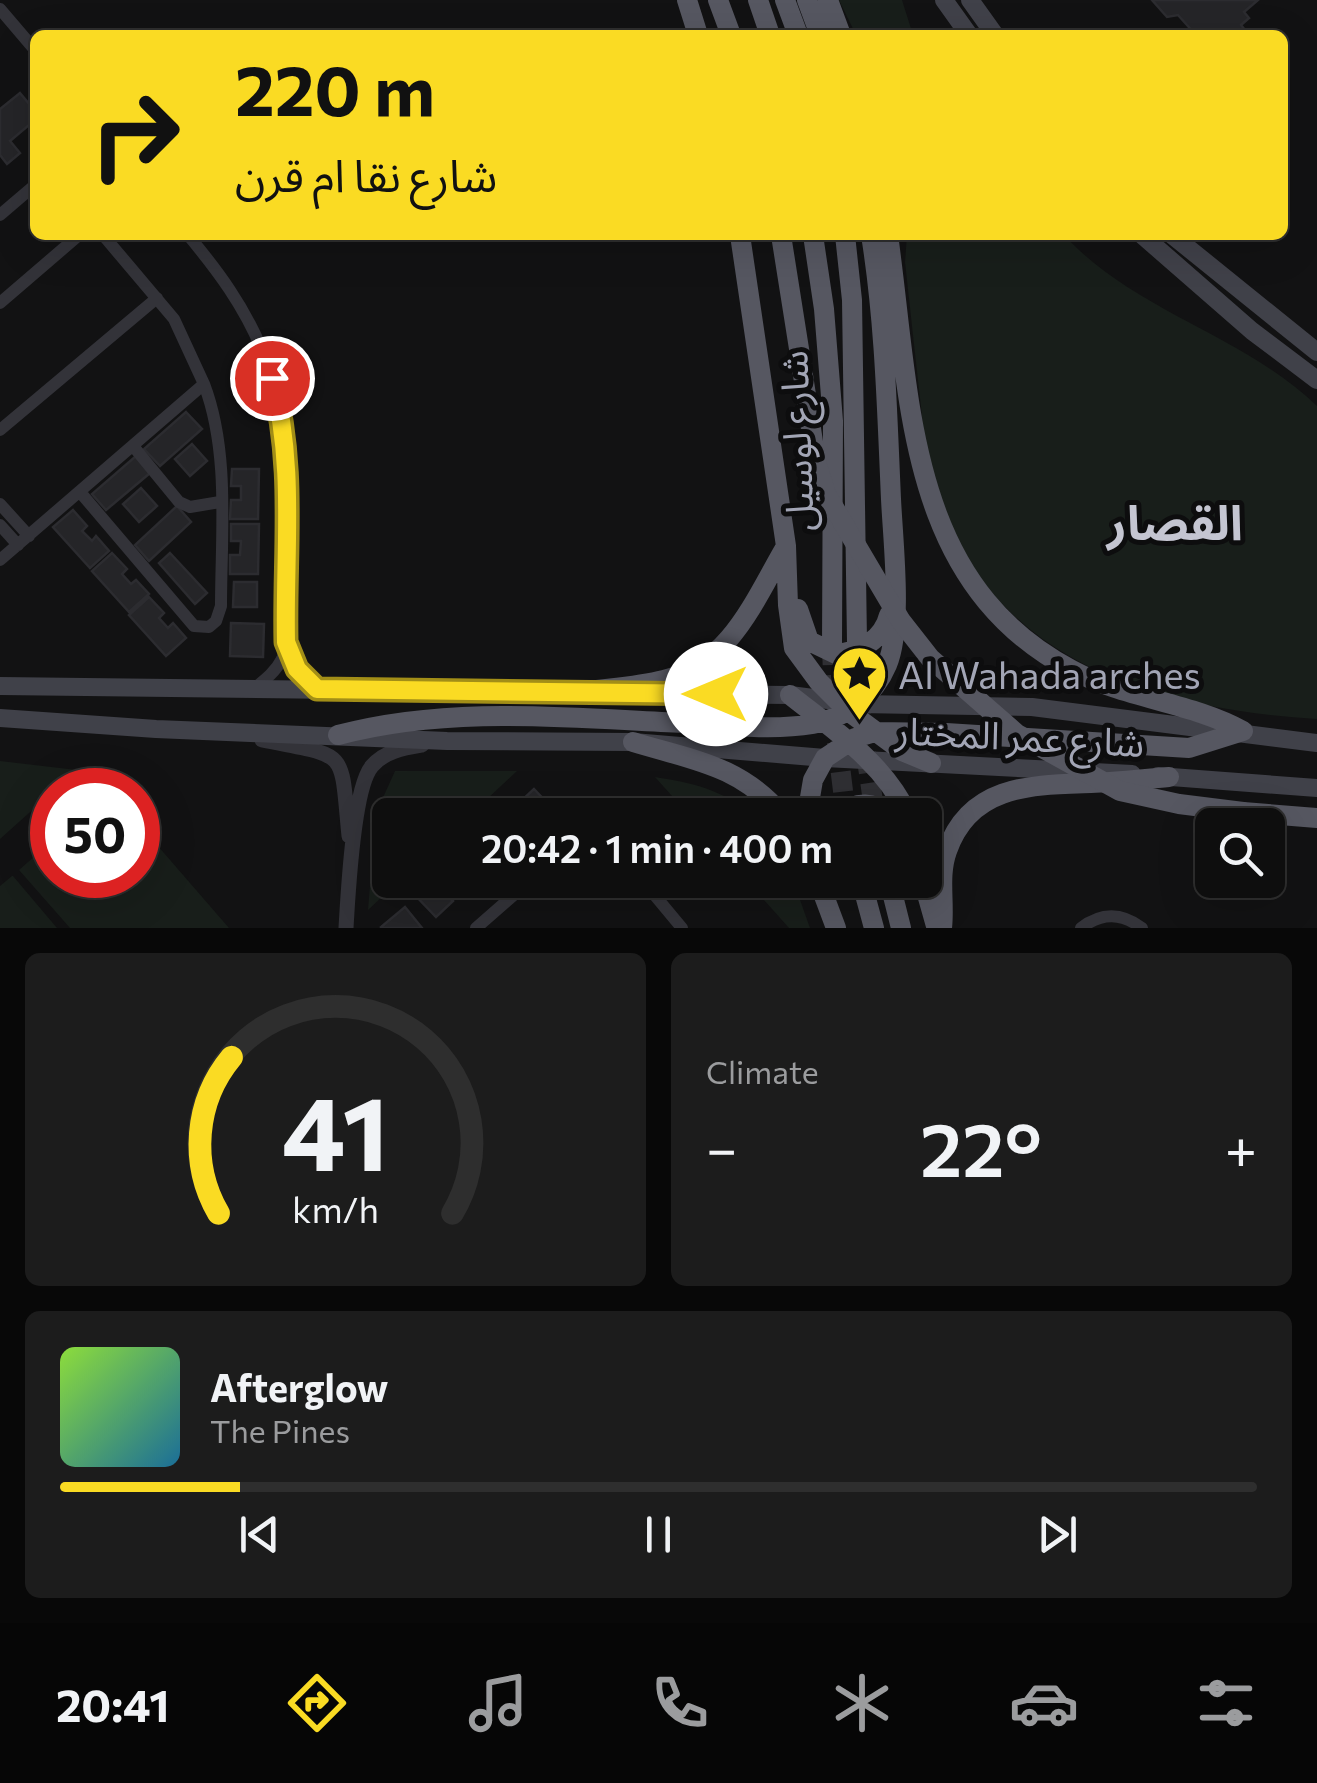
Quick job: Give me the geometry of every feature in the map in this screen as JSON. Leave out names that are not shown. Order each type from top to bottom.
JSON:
[{"type":"highway","points":[[687,0],[696,30]]},
{"type":"highway","points":[[718,0],[730,30]]},
{"type":"highway","points":[[758,0],[768,30]]},
{"type":"highway","points":[[784,0],[796,30]]},
{"type":"highway","points":[[807,0],[818,30]]},
{"type":"highway","points":[[828,0],[838,30]]},
{"type":"highway","points":[[741,240],[786,546],[794,648],[800,660],[875,732],[902,751],[931,762]]},
{"type":"highway","points":[[782,240],[816,462],[826,494],[901,621],[930,658],[1017,734],[1120,790],[1243,812],[1317,818]]},
{"type":"highway","name":"شارع لوسيل","points":[[814,240],[833,421],[832,645]]},
{"type":"highway","name":"شارع لوسيل","points":[[845,240],[852,300],[857,642]]},
{"type":"highway","points":[[338,735],[386,722],[434,717],[534,716],[746,726],[825,720],[849,706],[886,665],[892,645],[894,598],[885,373],[872,240]]},
{"type":"highway","points":[[889,240],[918,456],[928,496],[960,565],[1017,634],[1049,657],[1119,691],[1217,717],[1243,731]]},
{"type":"highway","points":[[580,692],[662,681],[710,658],[752,611],[786,546]]},
{"type":"highway","points":[[787,574],[809,641],[836,654],[869,645],[887,624],[894,598]]},
{"type":"highway","points":[[790,695],[825,720],[867,759],[898,798]]},
{"type":"highway","points":[[810,798],[813,780],[824,758],[848,741],[875,732],[1190,748],[1243,731]]},
{"type":"highway","points":[[633,742],[740,776],[768,798]]},
{"type":"highway","points":[[939,928],[948,849],[964,822],[1000,793],[1042,784],[1169,777]]},
{"type":"highway","points":[[826,898],[836,928]]},
{"type":"highway","points":[[866,898],[874,928]]},
{"type":"highway","points":[[893,898],[902,928]]},
{"type":"highway","points":[[929,898],[939,928]]},
{"type":"main road","points":[[944,0],[965,30]]},
{"type":"main road","points":[[970,0],[991,30]]},
{"type":"main road","points":[[1148,240],[1317,380]]},
{"type":"main road","points":[[1178,240],[1317,352]]},
{"type":"main road","name":"شارع عمر المختار","points":[[0,686],[790,695],[849,706],[1032,707],[1315,741]]},
{"type":"main road","name":"شارع عمر المختار","points":[[0,718],[447,740],[633,742],[824,758],[1317,788]]},
{"type":"street","points":[[0,9],[30,44]]},
{"type":"street","points":[[0,215],[30,189]]},
{"type":"street","points":[[0,303],[73,240]]},
{"type":"street","points":[[80,492],[194,626],[202,629],[216,620],[220,606],[220,502],[216,436],[204,384],[174,319],[108,240]]},
{"type":"street","points":[[192,240],[222,276],[247,316],[282,412],[290,521],[286,634],[284,655],[276,669],[256,687]]},
{"type":"street","points":[[0,430],[157,298]]},
{"type":"street","points":[[0,560],[204,384]]},
{"type":"street","points":[[132,446],[179,502],[190,506],[220,502]]},
{"type":"street","points":[[0,504],[23,540]]},
{"type":"street","points":[[0,525],[23,540]]},
{"type":"street","points":[[286,634],[293,663],[317,689]]},
{"type":"street","points":[[219,731],[328,754],[345,775],[351,855]]},
{"type":"street","points":[[346,928],[351,855],[364,779],[372,764],[398,749],[447,740]]},
{"type":"street","points":[[476,928],[510,898]]},
{"type":"street","points":[[657,898],[682,928]]},
{"type":"street","points":[[1081,928],[1110,916],[1140,927]]},
{"type":"shaded area","points":[[839,0],[902,0],[911,30],[854,30]]},
{"type":"shaded area","points":[[907,240],[1069,240],[1123,284],[1256,360],[1317,406],[1317,719],[1189,702],[1130,684],[1075,660],[1027,627],[985,584],[952,531],[928,466],[905,262]]},
{"type":"shaded area","points":[[0,761],[60,768],[30,768],[30,812],[0,839]]},
{"type":"shaded area","points":[[395,771],[517,771],[488,798],[383,798]]},
{"type":"shaded area","points":[[655,777],[706,788],[727,798],[674,798]]},
{"type":"shaded area","points":[[160,848],[229,928],[70,928],[44,898],[160,898]]},
{"type":"shaded area","points":[[30,860],[30,883],[19,870]]},
{"type":"shaded area","points":[[372,862],[372,898],[381,898],[368,910]]},
{"type":"shaded area","points":[[13,876],[57,928],[0,928],[0,886]]},
{"type":"shaded area","points":[[762,898],[799,898],[810,928],[789,928]]},
{"type":"building","points":[[1152,0],[1258,0],[1244,12],[1249,18],[1241,25],[1245,30],[1192,30],[1178,15],[1167,17]]},
{"type":"building","points":[[20,93],[30,105],[30,124],[10,141],[20,153],[7,164],[0,155],[0,109]]},
{"type":"building","points":[[186,412],[202,429],[160,466],[144,449]]},
{"type":"building","points":[[192,444],[207,461],[190,476],[175,459]]},
{"type":"building","points":[[136,456],[150,473],[106,510],[92,494]]},
{"type":"building","points":[[232,469],[259,469],[258,519],[230,519],[231,500],[241,500],[241,486],[231,486]]},
{"type":"building","points":[[141,488],[157,506],[139,522],[123,504]]},
{"type":"building","points":[[177,506],[191,522],[149,561],[135,545]]},
{"type":"building","points":[[73,510],[87,526],[82,531],[92,541],[96,536],[109,551],[90,568],[53,527]]},
{"type":"building","points":[[231,524],[259,524],[258,574],[230,574],[230,555],[240,555],[241,541],[231,541]]},
{"type":"building","points":[[112,553],[127,569],[122,574],[131,584],[136,580],[149,594],[129,612],[92,571]]},
{"type":"building","points":[[170,553],[207,593],[195,604],[159,563]]},
{"type":"building","points":[[234,582],[257,582],[257,607],[233,607]]},
{"type":"building","points":[[149,597],[164,613],[159,618],[168,628],[173,623],[186,638],[166,656],[129,615]]},
{"type":"building","points":[[231,623],[264,624],[263,657],[230,656]]},
{"type":"building","points":[[534,789],[543,798],[524,798]]},
{"type":"building","points":[[418,898],[453,901],[436,917]]},
{"type":"building","points":[[405,907],[422,928],[381,927]]},
{"type":"tunnel","points":[[857,642],[861,714]]},
{"type":"tunnel","points":[[832,645],[834,708]]},
{"type":"tunnel","points":[[837,742],[844,798]]},
{"type":"tunnel","points":[[866,753],[873,798]]},
{"type":"place","name":"Al Wahada arches","points":[[859,722]]},
{"type":"district","name":"القصار","points":[[1175,520]]},
{"type":"route","points":[[272,378],[282,412],[288,463],[286,642],[297,669],[317,689],[716,694]]}]
